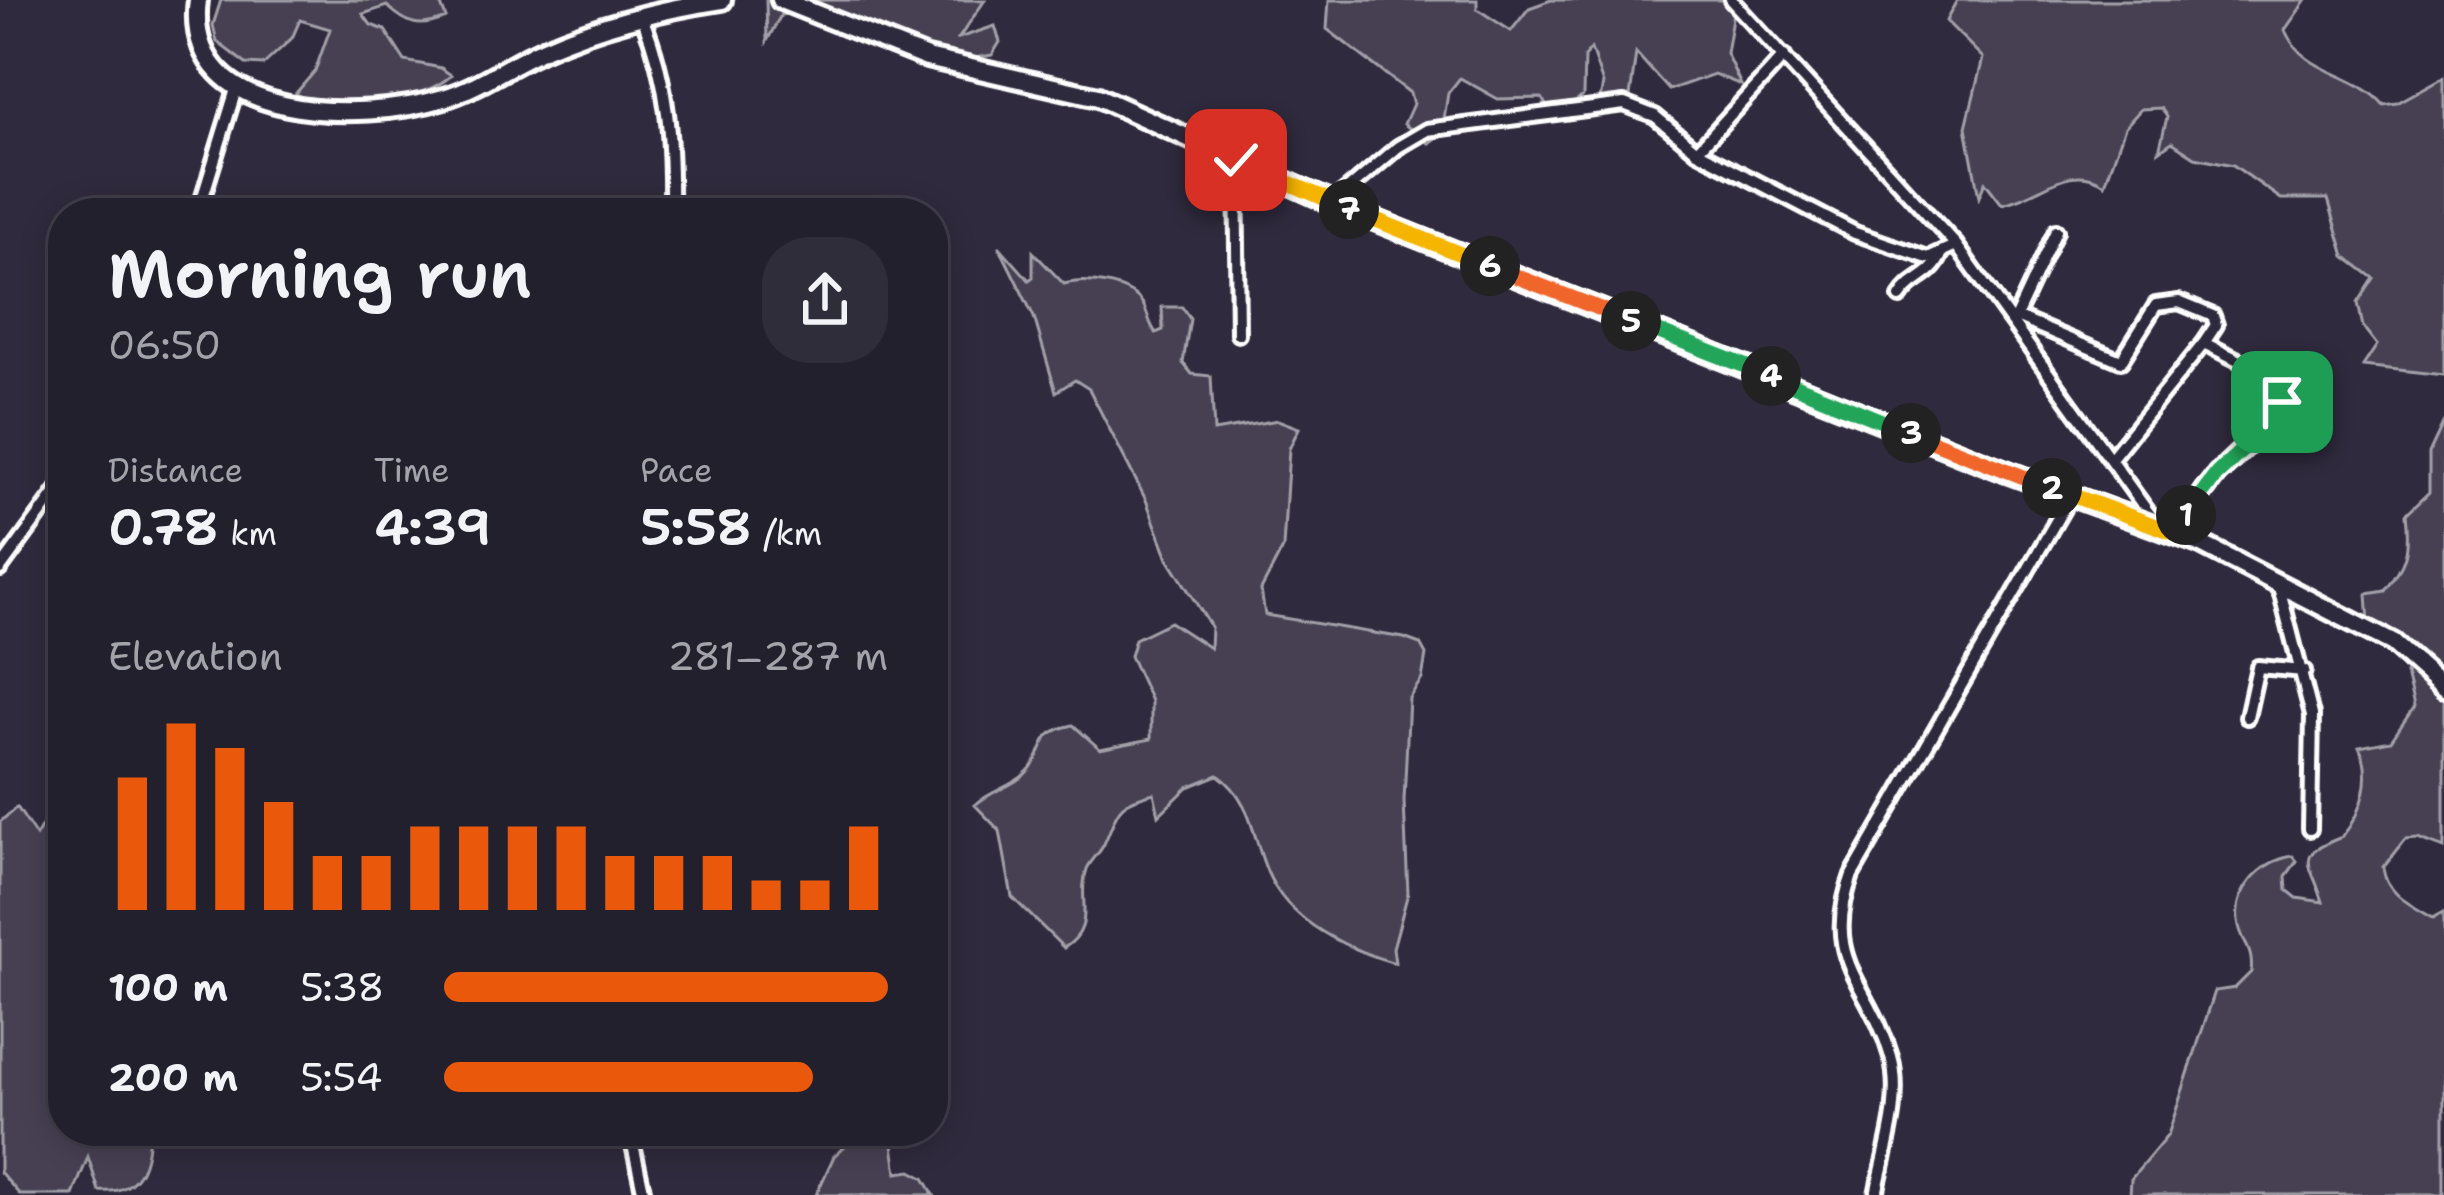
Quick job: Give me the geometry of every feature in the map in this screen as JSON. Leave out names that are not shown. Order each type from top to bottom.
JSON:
[{"type":"main road","points":[[198,0],[196,35],[202,53],[237,86],[330,113],[400,107],[463,91],[545,49],[642,17],[722,0]]},
{"type":"main road","points":[[781,0],[927,58],[1098,97],[1332,202],[2167,530],[2278,580],[2393,644],[2444,688]]},
{"type":"street","points":[[1731,0],[1956,245],[2015,319],[2064,398],[2167,530],[2283,408],[2256,373],[2204,343]]},
{"type":"street","points":[[642,17],[662,65],[670,123],[671,198]]},
{"type":"street","points":[[1697,151],[1784,56]]},
{"type":"street","points":[[203,198],[237,86]]},
{"type":"street","points":[[1332,202],[1412,137],[1460,122],[1535,119],[1597,104],[1624,104],[1655,116],[1697,151],[1816,208],[1855,233],[1918,256],[1941,255],[1956,245]]},
{"type":"street","points":[[1236,160],[1238,334]]},
{"type":"street","points":[[2015,319],[2056,231]]},
{"type":"street","points":[[1900,297],[1906,286],[1934,273],[1941,255]]},
{"type":"street","points":[[2015,319],[2121,361],[2156,305],[2179,302],[2213,316],[2216,326],[2204,343],[2112,458]]},
{"type":"street","points":[[2126,514],[2133,487]]},
{"type":"street","points":[[1876,1195],[1896,1091],[1892,1058],[1846,967],[1839,909],[1852,875],[2071,495]]},
{"type":"street","points":[[0,568],[48,503]]},
{"type":"street","points":[[2278,580],[2304,671],[2314,759],[2310,829]]},
{"type":"street","points":[[2247,717],[2258,667],[2304,671]]},
{"type":"street","points":[[633,1146],[644,1195]]},
{"type":"shaded area","points":[[221,0],[439,0],[446,18],[428,23],[408,21],[387,6],[363,14],[371,25],[385,30],[405,61],[441,68],[451,75],[398,99],[350,105],[309,100],[296,93],[315,71],[330,29],[300,20],[292,38],[263,65],[246,64],[217,42],[213,25]]},
{"type":"shaded area","points":[[766,0],[985,0],[959,38],[995,26],[1000,42],[992,55],[938,54],[834,17],[808,13],[781,15],[767,41]]},
{"type":"shaded area","points":[[1329,0],[1477,0],[1477,9],[1511,31],[1529,8],[1551,0],[1735,0],[1726,53],[1741,85],[1714,74],[1669,90],[1636,53],[1629,104],[1617,111],[1600,99],[1603,84],[1591,49],[1584,57],[1583,96],[1565,111],[1551,114],[1542,98],[1498,99],[1460,78],[1448,93],[1442,133],[1429,143],[1404,124],[1413,104],[1410,93],[1327,29]]},
{"type":"shaded area","points":[[1957,0],[2306,0],[2285,30],[2293,45],[2384,105],[2397,103],[2444,77],[2444,375],[2363,366],[2377,345],[2363,327],[2358,303],[2374,278],[2345,256],[2328,199],[2281,199],[2233,165],[2195,157],[2172,142],[2159,151],[2167,117],[2161,108],[2141,109],[2125,127],[2105,184],[2092,178],[2067,178],[2002,204],[1985,182],[1979,197],[1966,127],[1983,58],[1946,21]]},
{"type":"shaded area","points":[[999,246],[1029,280],[1033,252],[1064,284],[1096,282],[1130,292],[1144,306],[1156,333],[1163,330],[1162,307],[1182,307],[1190,319],[1183,363],[1192,374],[1211,376],[1214,431],[1278,420],[1299,428],[1289,449],[1283,548],[1261,590],[1265,615],[1420,644],[1426,655],[1422,679],[1409,698],[1404,801],[1408,893],[1393,948],[1395,963],[1330,936],[1288,904],[1269,876],[1241,800],[1218,775],[1188,787],[1159,815],[1154,793],[1119,810],[1087,869],[1080,931],[1064,948],[1012,897],[1000,831],[975,805],[1024,775],[1046,739],[1060,729],[1073,725],[1100,749],[1151,739],[1151,701],[1130,656],[1135,639],[1170,622],[1210,648],[1211,627],[1168,558],[1146,500],[1089,389],[1075,380],[1056,392],[1034,317]]},
{"type":"shaded area","points":[[2444,421],[2444,848],[2417,838],[2405,839],[2383,867],[2389,885],[2408,903],[2433,918],[2444,912],[2444,1195],[2130,1195],[2131,1179],[2168,1135],[2215,991],[2235,988],[2251,972],[2239,926],[2244,890],[2270,864],[2293,856],[2297,861],[2286,876],[2287,890],[2297,898],[2323,902],[2309,862],[2316,850],[2342,837],[2355,816],[2365,781],[2359,747],[2391,741],[2414,707],[2405,670],[2369,623],[2367,594],[2385,591],[2402,564],[2406,514],[2429,492],[2429,453]]},
{"type":"shaded area","points":[[17,807],[36,836],[48,815],[48,1146],[148,1146],[139,1174],[124,1188],[99,1191],[88,1157],[73,1195],[20,1195],[0,1172],[0,822]]},
{"type":"shaded area","points":[[845,1146],[893,1146],[897,1173],[911,1171],[924,1178],[934,1195],[816,1195],[834,1156]]},
{"type":"route","points":[[1236,160],[2004,471],[2175,533],[2203,489],[2279,415],[2282,402]]}]
